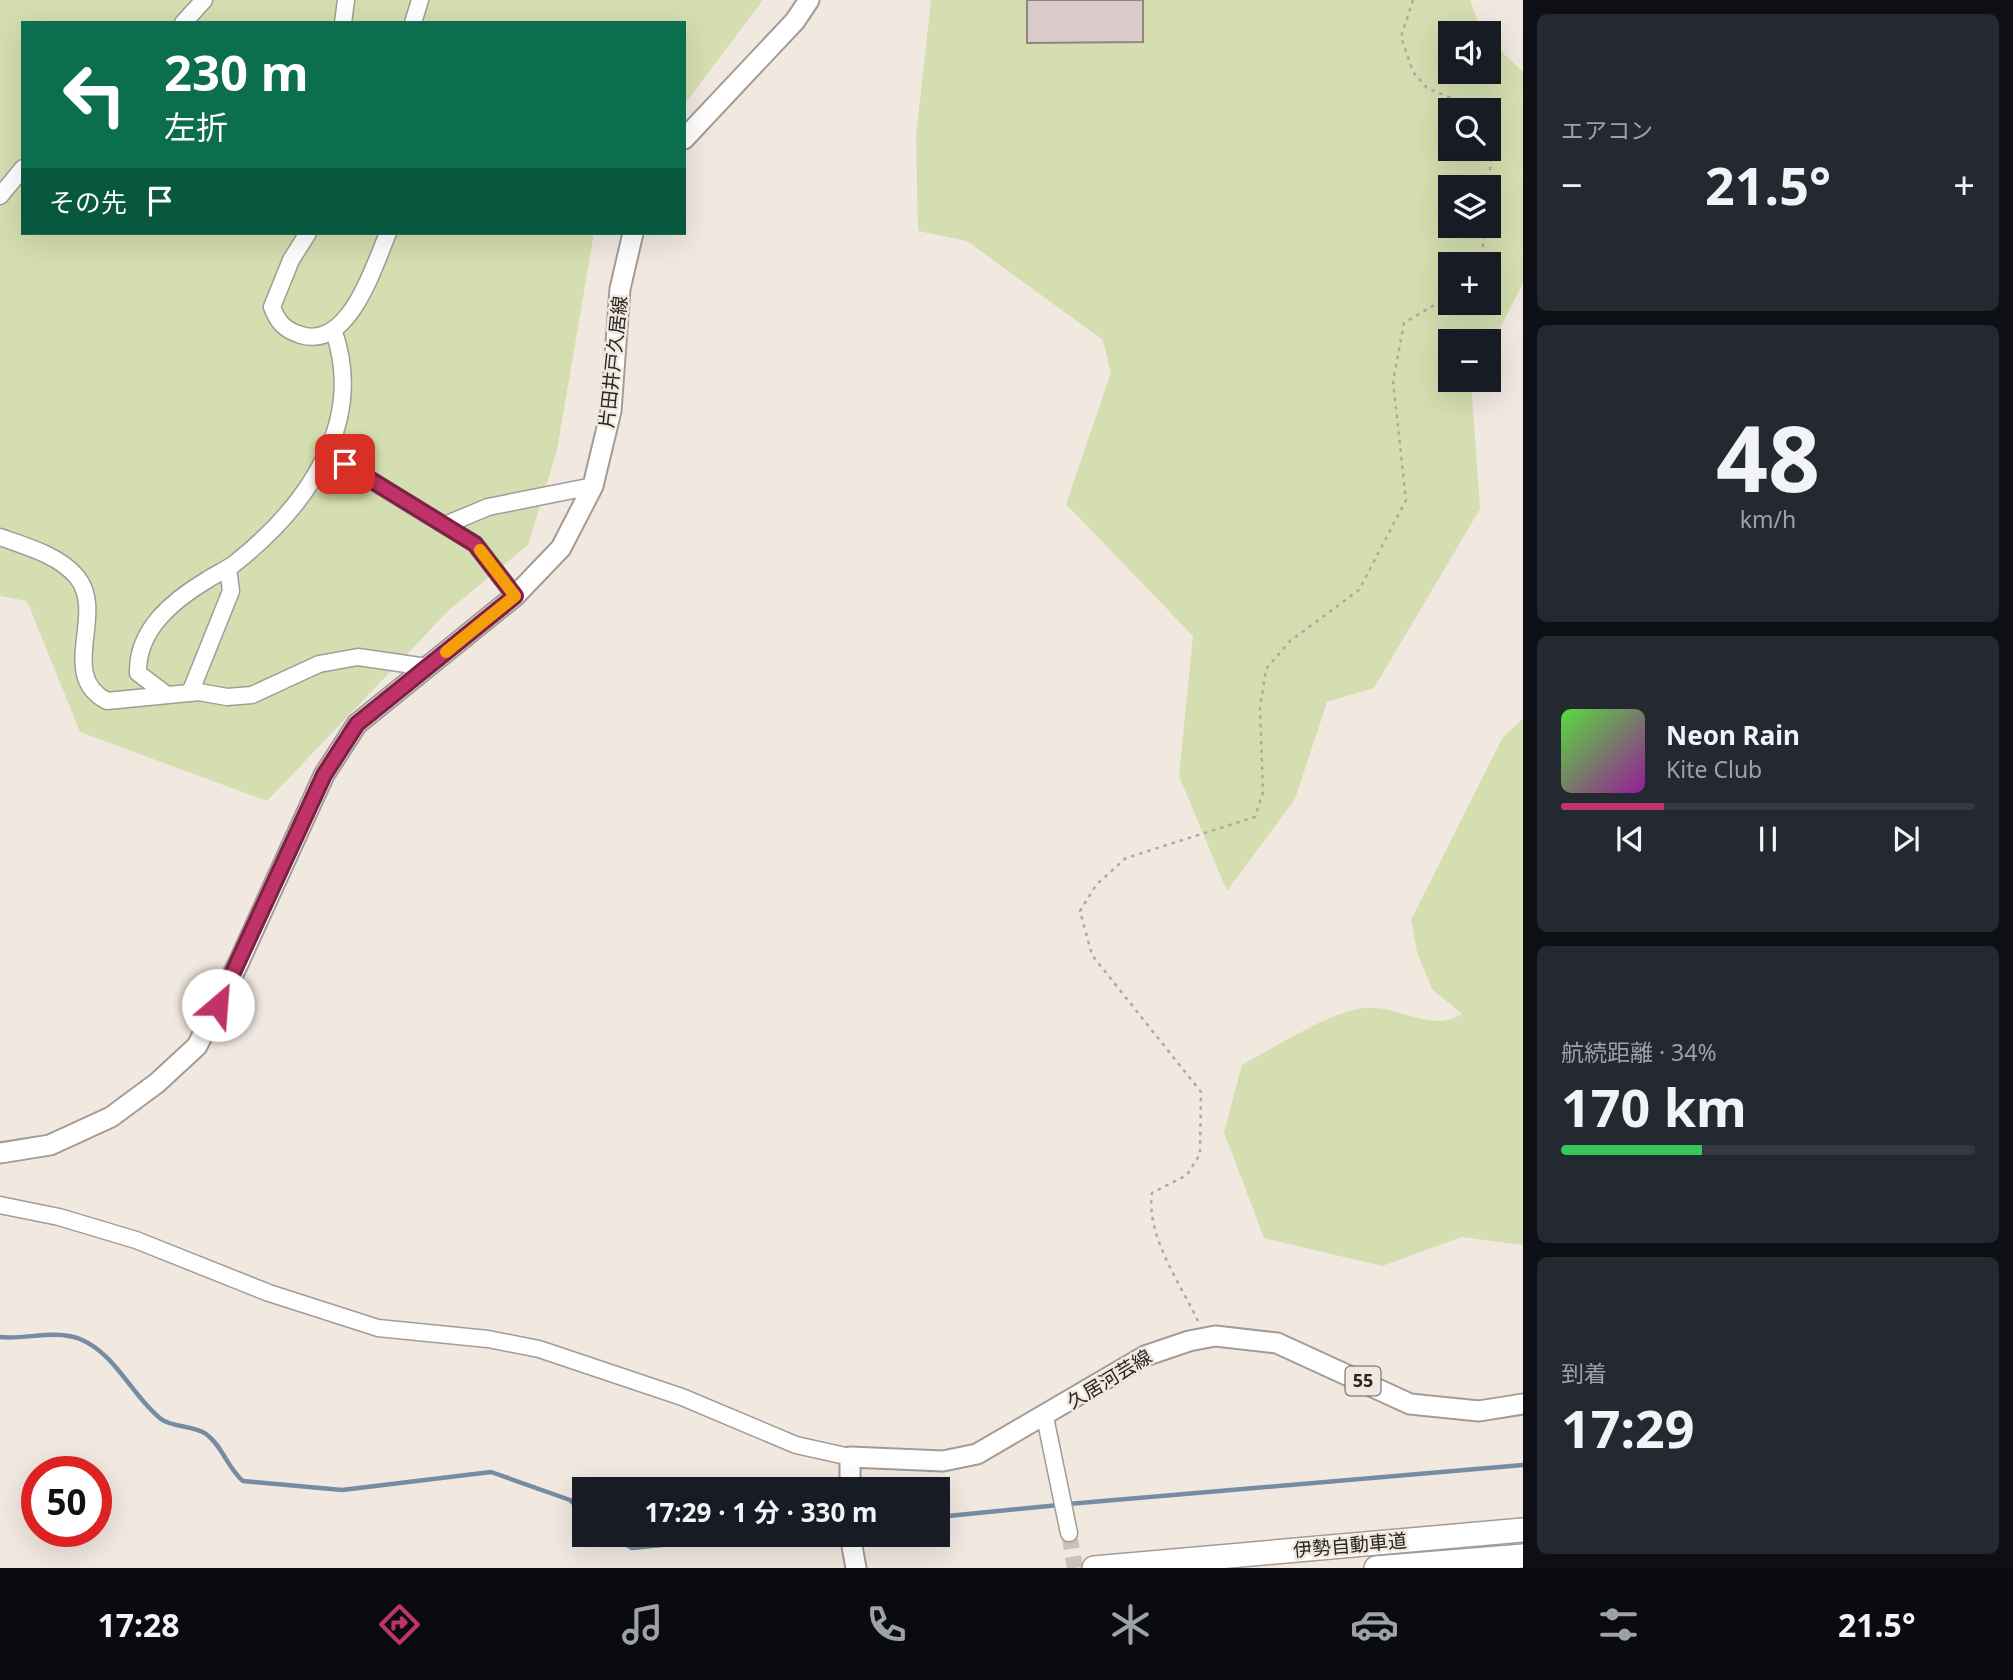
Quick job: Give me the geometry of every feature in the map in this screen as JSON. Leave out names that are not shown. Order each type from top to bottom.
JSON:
[{"type":"highway","name":"伊勢自動車道","points":[[1094,1568],[1523,1530]]},
{"type":"highway","name":"伊勢自動車道","points":[[1376,1568],[1523,1556]]},
{"type":"main road","points":[[686,137],[794,21],[809,0]]},
{"type":"main road","name":"片田井戸久居線","points":[[0,1153],[50,1145],[111,1117],[157,1083],[197,1046],[238,964],[324,775],[357,724],[515,596],[561,548],[593,486],[611,411],[620,289],[633,235]]},
{"type":"main road","name":"久居河芸線","points":[[850,1457],[943,1461],[966,1457],[995,1446],[1145,1356],[1206,1337],[1277,1343],[1410,1404],[1479,1411],[1523,1404]]},
{"type":"main road","points":[[850,1457],[850,1477]]},
{"type":"main road","points":[[852,1547],[856,1568]]},
{"type":"street","points":[[185,21],[204,0]]},
{"type":"street","points":[[343,21],[346,0]]},
{"type":"street","points":[[414,21],[420,0]]},
{"type":"street","points":[[0,196],[21,170]]},
{"type":"street","points":[[306,235],[291,260],[272,307],[278,322],[291,332],[312,339],[334,332],[360,295],[387,235]]},
{"type":"street","points":[[167,695],[138,673],[137,653],[142,640],[166,611],[205,580],[228,568],[285,519],[328,454],[340,418],[345,380],[343,358],[334,332]]},
{"type":"street","points":[[328,454],[475,544],[515,596]]},
{"type":"street","points":[[445,525],[488,507],[593,486]]},
{"type":"street","points":[[0,537],[42,552],[77,576],[89,609],[83,658],[84,678],[95,695],[107,701],[191,693],[227,697],[252,695],[319,664],[358,657],[427,667]]},
{"type":"street","points":[[191,693],[231,591],[228,568]]},
{"type":"street","points":[[0,1205],[59,1217],[136,1240],[269,1293],[378,1328],[488,1339],[539,1349],[682,1397],[796,1445],[850,1457]]},
{"type":"street","points":[[1045,1417],[1069,1533]]},
{"type":"path","points":[[1413,0],[1401,37],[1413,72],[1427,88],[1451,98]]},
{"type":"path","points":[[1206,1337],[1160,1241],[1149,1211],[1152,1193],[1187,1175],[1200,1154],[1201,1092],[1092,954],[1080,911],[1096,885],[1126,858],[1255,817],[1263,792],[1259,708],[1266,669],[1290,642],[1359,590],[1406,500],[1393,381],[1404,323],[1438,303]]},
{"type":"green space","points":[[0,0],[763,0],[686,102],[686,21],[21,21],[21,235],[594,235],[557,450],[528,545],[448,611],[267,801],[80,732],[27,601],[0,596]]},
{"type":"green space","points":[[931,0],[1470,0],[1478,21],[1438,21],[1438,84],[1501,84],[1501,51],[1523,72],[1523,283],[1500,329],[1438,329],[1438,392],[1472,392],[1480,509],[1374,688],[1327,702],[1295,799],[1227,891],[1179,776],[1193,636],[1066,504],[1111,373],[1103,340],[967,241],[918,231],[916,136]]},
{"type":"green space","points":[[1523,719],[1523,1245],[1462,1237],[1382,1266],[1264,1238],[1224,1132],[1242,1065],[1319,1023],[1351,1011],[1377,1008],[1438,1021],[1462,1014],[1432,989],[1417,952],[1411,920],[1503,737]]},
{"type":"building","points":[[1027,0],[1143,0],[1143,42],[1027,43]]},
{"type":"waterway","points":[[0,1337],[60,1335],[80,1339],[93,1346],[114,1365],[161,1419],[201,1431],[212,1439],[243,1481],[342,1490],[491,1472],[572,1502]]},
{"type":"waterway","points":[[1068,1504],[1523,1465]]},
{"type":"waterway","points":[[950,1516],[1059,1505]]},
{"type":"waterway","points":[[630,1547],[642,1547]]},
{"type":"tunnel","points":[[1069,1533],[1075,1568]]},
{"type":"slow traffic","points":[[446,652],[515,596],[480,550]]},
{"type":"route","points":[[218,1005],[324,775],[357,724],[515,596],[475,544],[345,464]]}]
